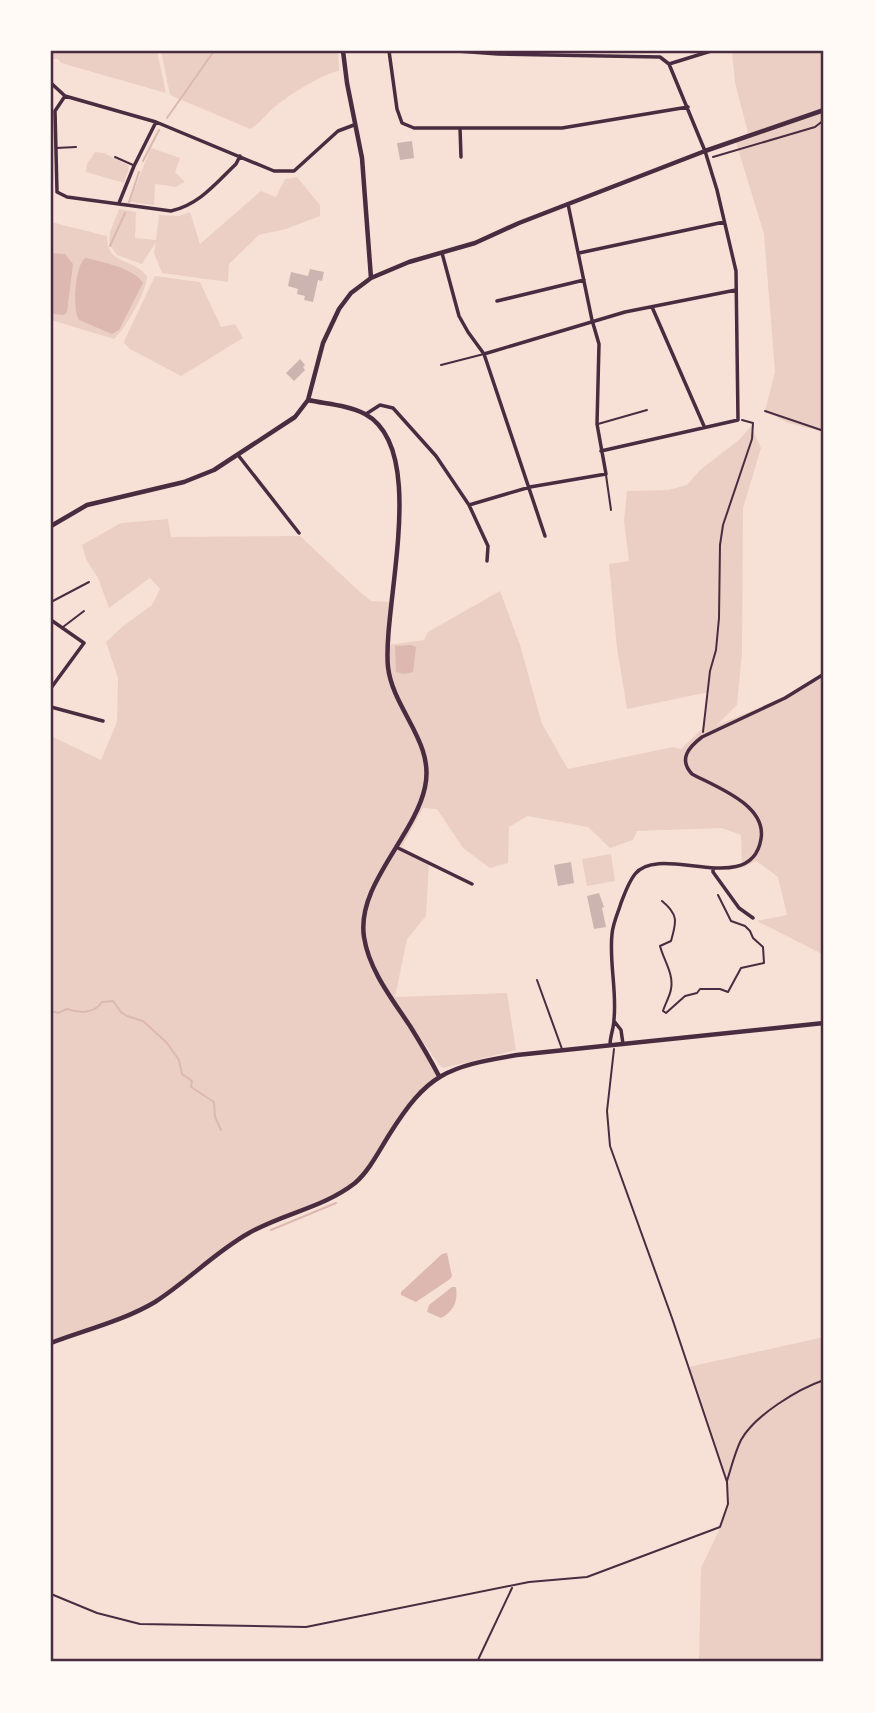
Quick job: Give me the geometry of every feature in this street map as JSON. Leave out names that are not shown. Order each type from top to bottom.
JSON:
[{"type":"street","points":[[343,51],[354,125],[362,158],[368,269],[371,278]]},
{"type":"street","points":[[389,51],[397,108],[402,123],[414,128],[562,128],[688,107]]},
{"type":"street","points":[[457,51],[660,57],[669,64],[708,158],[736,271],[738,419],[601,451]]},
{"type":"street","points":[[660,57],[661,51]]},
{"type":"street","points":[[669,64],[711,51]]},
{"type":"street","points":[[51,83],[65,96],[156,122],[274,171],[293,171],[338,131],[354,125]]},
{"type":"street","points":[[65,96],[55,111],[55,148],[57,192],[67,197],[171,211],[185,208],[197,201],[236,164],[240,156]]},
{"type":"street","points":[[51,526],[87,505],[191,480],[214,470],[295,416],[308,400],[323,342],[339,309],[351,293],[371,278],[398,266],[475,243],[705,151],[824,110]]},
{"type":"street","points":[[119,203],[156,122]]},
{"type":"street","points":[[460,128],[461,157]]},
{"type":"street","points":[[469,505],[530,487],[606,474],[597,424],[600,344],[592,320],[568,204]]},
{"type":"street","points":[[579,253],[724,222]]},
{"type":"street","points":[[442,253],[459,316],[484,354],[545,536]]},
{"type":"street","points":[[497,301],[584,280]]},
{"type":"street","points":[[484,354],[592,320],[737,290]]},
{"type":"street","points":[[652,307],[704,426]]},
{"type":"street","points":[[308,400],[366,414],[388,437],[395,462],[399,523],[388,668],[394,690],[422,747],[427,766],[419,805],[372,890],[365,914],[363,935],[383,984],[439,1076]]},
{"type":"street","points":[[366,414],[380,405],[393,408],[436,456],[469,505],[488,546],[487,561]]},
{"type":"street","points":[[239,455],[299,533]]},
{"type":"street","points":[[51,620],[84,643],[51,688]]},
{"type":"street","points":[[612,1045],[612,931],[629,883],[637,871],[654,865],[735,867],[747,863],[757,852],[761,842],[758,819],[741,802],[692,774],[687,768],[686,754],[702,737],[785,698],[824,674]]},
{"type":"street","points":[[51,707],[103,721]]},
{"type":"street","points":[[396,847],[472,884]]},
{"type":"street","points":[[713,868],[713,872],[739,908],[753,918]]},
{"type":"street","points":[[614,1021],[621,1030],[624,1044]]},
{"type":"street","points":[[51,1343],[141,1310],[253,1230],[335,1197],[358,1181],[407,1106],[439,1076],[478,1062],[517,1055],[824,1023]]},
{"type":"lane","points":[[55,148],[76,147]]},
{"type":"lane","points":[[116,157],[134,166]]},
{"type":"lane","points":[[441,365],[484,354]]},
{"type":"lane","points":[[597,424],[647,410]]},
{"type":"lane","points":[[606,474],[611,510]]},
{"type":"lane","points":[[51,602],[89,582]]},
{"type":"lane","points":[[62,628],[84,611]]},
{"type":"lane","points":[[537,980],[562,1050]]},
{"type":"path","points":[[708,158],[815,127],[824,120]]},
{"type":"path","points":[[765,411],[824,431]]},
{"type":"path","points":[[702,737],[710,671],[716,650],[723,525],[754,428],[753,423],[748,420],[738,419]]},
{"type":"path","points":[[662,901],[674,910],[675,916],[671,941],[660,946],[663,962],[670,971],[671,992],[663,1011],[666,1013],[685,996],[701,989],[720,989],[727,992],[741,968],[764,963],[763,947],[745,926],[731,921],[718,895]]},
{"type":"path","points":[[51,1594],[97,1613],[140,1624],[306,1627],[529,1582],[587,1577],[720,1527],[728,1504],[727,1482],[610,1146],[607,1111],[612,1045]]},
{"type":"path","points":[[727,1482],[741,1440],[758,1421],[780,1403],[824,1380]]},
{"type":"path","points":[[477,1662],[511,1587]]},
{"type":"shaded area","points":[[51,51],[157,51],[166,93],[61,63],[58,59],[51,59]]},
{"type":"shaded area","points":[[161,51],[338,51],[339,71],[293,93],[250,129],[170,95]]},
{"type":"shaded area","points":[[732,51],[824,51],[824,432],[788,423],[765,411],[775,372],[764,234],[735,139],[748,133],[735,83]]},
{"type":"shaded area","points":[[151,148],[180,158],[175,172],[185,182],[176,187],[155,184],[154,205],[129,202]]},
{"type":"shaded area","points":[[95,152],[104,153],[128,165],[124,183],[86,172],[87,164]]},
{"type":"shaded area","points":[[297,177],[320,205],[320,216],[286,229],[259,235],[229,264],[228,282],[162,273],[154,253],[156,242],[142,264],[117,255],[109,244],[110,232],[119,209],[136,212],[135,238],[156,240],[159,215],[179,216],[190,212],[200,244],[261,191],[276,197],[285,179]]},
{"type":"shaded area","points":[[51,222],[107,236],[108,246],[116,257],[147,276],[144,291],[135,309],[114,339],[51,320]]},
{"type":"shaded area","points":[[51,253],[65,254],[73,264],[67,312],[64,315],[51,314]]},
{"type":"shaded area","points":[[85,258],[125,270],[143,283],[119,330],[112,334],[79,320],[77,315],[77,278]]},
{"type":"shaded area","points":[[155,276],[200,282],[221,327],[235,324],[243,338],[181,376],[130,349],[124,343],[125,339]]},
{"type":"shaded area","points":[[751,426],[761,448],[743,508],[742,652],[737,705],[717,725],[785,698],[824,674],[824,955],[757,921],[787,915],[778,877],[756,861],[742,868],[741,835],[722,828],[637,831],[633,840],[610,848],[588,827],[527,816],[509,827],[508,863],[490,868],[463,848],[437,809],[423,808],[402,847],[429,862],[426,916],[407,939],[395,997],[507,993],[516,1050],[444,1068],[439,1065],[387,989],[439,1076],[415,1096],[358,1181],[335,1197],[253,1230],[141,1310],[51,1343],[51,736],[101,760],[117,722],[118,678],[106,642],[152,605],[160,589],[150,578],[109,608],[82,545],[121,523],[168,519],[171,537],[300,536],[371,601],[389,602],[388,645],[424,640],[428,632],[500,591],[520,645],[542,724],[568,769],[673,747],[681,749],[702,729],[709,692],[627,709],[617,648],[609,564],[629,561],[624,521],[627,491],[668,490],[687,485],[700,470],[739,440]]},
{"type":"shaded area","points":[[395,646],[416,647],[413,672],[396,672]]},
{"type":"shaded area","points":[[611,854],[615,881],[587,886],[582,859]]},
{"type":"shaded area","points":[[447,1253],[452,1276],[450,1279],[416,1302],[401,1295],[401,1292],[442,1254]]},
{"type":"shaded area","points":[[452,1287],[456,1287],[456,1297],[449,1312],[441,1318],[427,1312],[429,1305]]},
{"type":"shaded area","points":[[824,1337],[824,1662],[699,1662],[701,1568],[729,1503],[727,1482],[688,1367]]},
{"type":"building","points":[[412,141],[414,158],[400,160],[397,143]]},
{"type":"building","points":[[310,269],[324,272],[322,281],[318,280],[313,302],[304,300],[305,296],[297,294],[298,289],[288,286],[291,272],[308,276]]},
{"type":"building","points":[[300,359],[305,370],[294,381],[286,373]]},
{"type":"building","points":[[571,862],[574,883],[558,886],[554,865]]},
{"type":"building","points":[[599,893],[606,927],[594,929],[587,896]]},
{"type":"waterway","points":[[167,118],[214,51]]},
{"type":"waterway","points":[[143,161],[159,130]]},
{"type":"waterway","points":[[129,202],[139,172]]},
{"type":"waterway","points":[[110,246],[125,213]]},
{"type":"waterway","points":[[51,1011],[58,1013],[67,1009],[86,1012],[95,1009],[102,1002],[113,1001],[121,1012],[143,1021],[167,1043],[179,1060],[182,1074],[192,1081],[191,1087],[214,1102],[215,1117],[221,1130]]},
{"type":"waterway","points":[[271,1230],[336,1203]]}]
